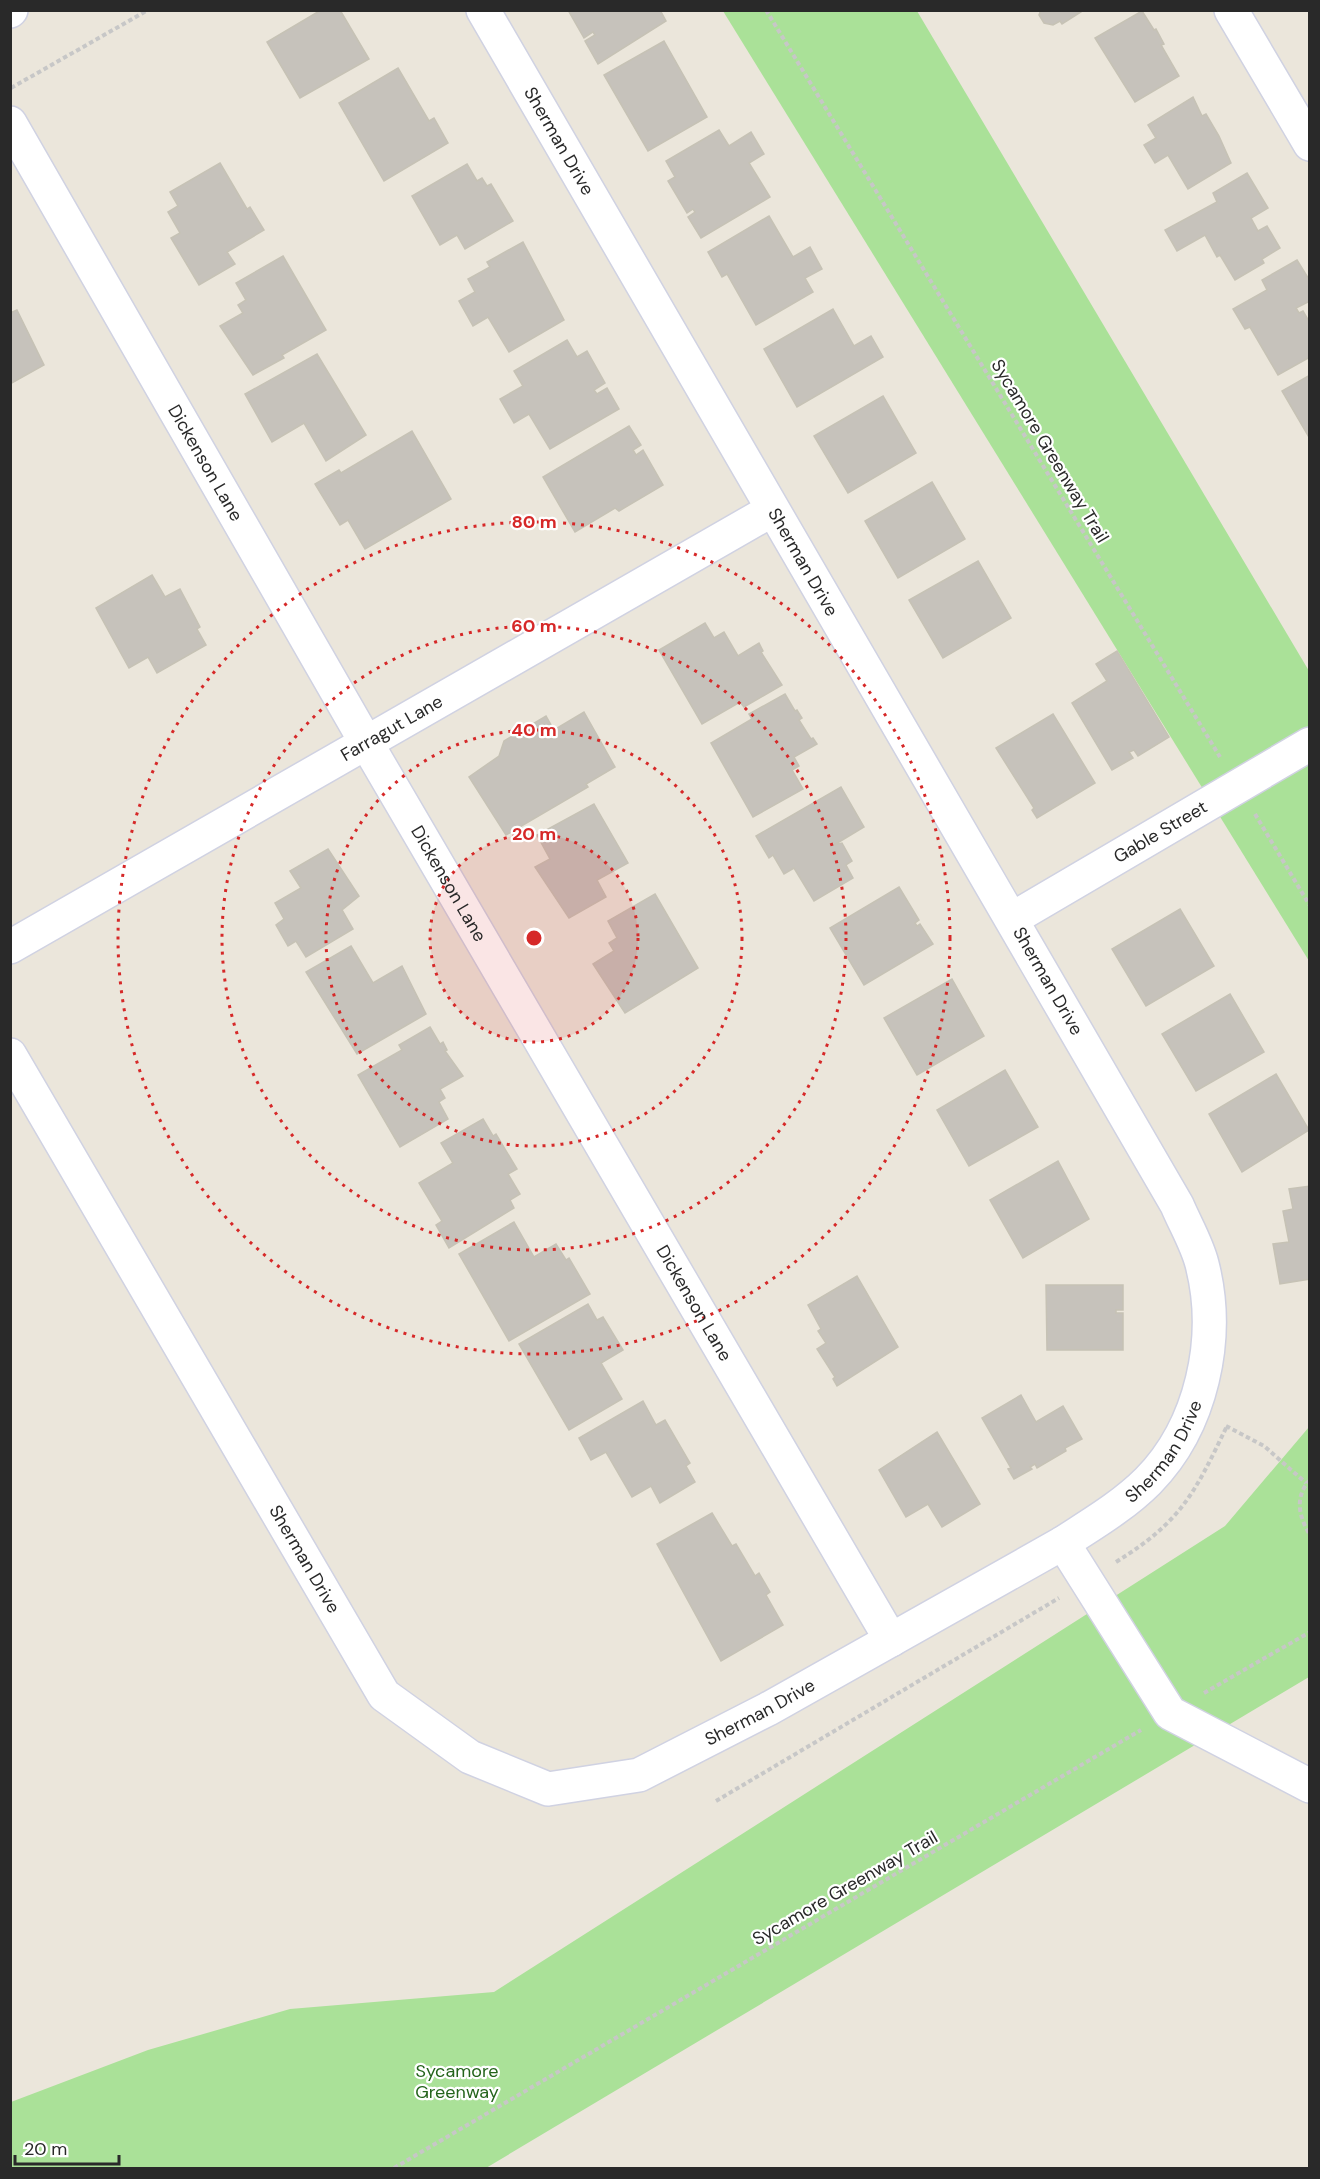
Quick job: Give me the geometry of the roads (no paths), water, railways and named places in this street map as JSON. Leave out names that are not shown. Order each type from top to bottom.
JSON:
[{"type":"street","name":"Sherman Drive","points":[[10,1056],[384,1695],[470,1757],[548,1789],[639,1775],[768,1709],[1063,1543],[1104,1516],[1148,1481],[1175,1444],[1193,1410],[1207,1363],[1210,1320],[1202,1263],[1178,1205],[483,10]]},
{"type":"street","points":[[1231,10],[1310,144]]},
{"type":"street","name":"Dickenson Lane","points":[[10,123],[367,744],[891,1640]]},
{"type":"street","name":"Farragut Lane","points":[[10,947],[772,510]]},
{"type":"street","name":"Gable Street","points":[[1012,919],[1310,744]]},
{"type":"street","points":[[1063,1543],[1170,1713],[1310,1786]]},
{"type":"park label","name":"Sycamore Greenway","points":[[457,2081]]}]
